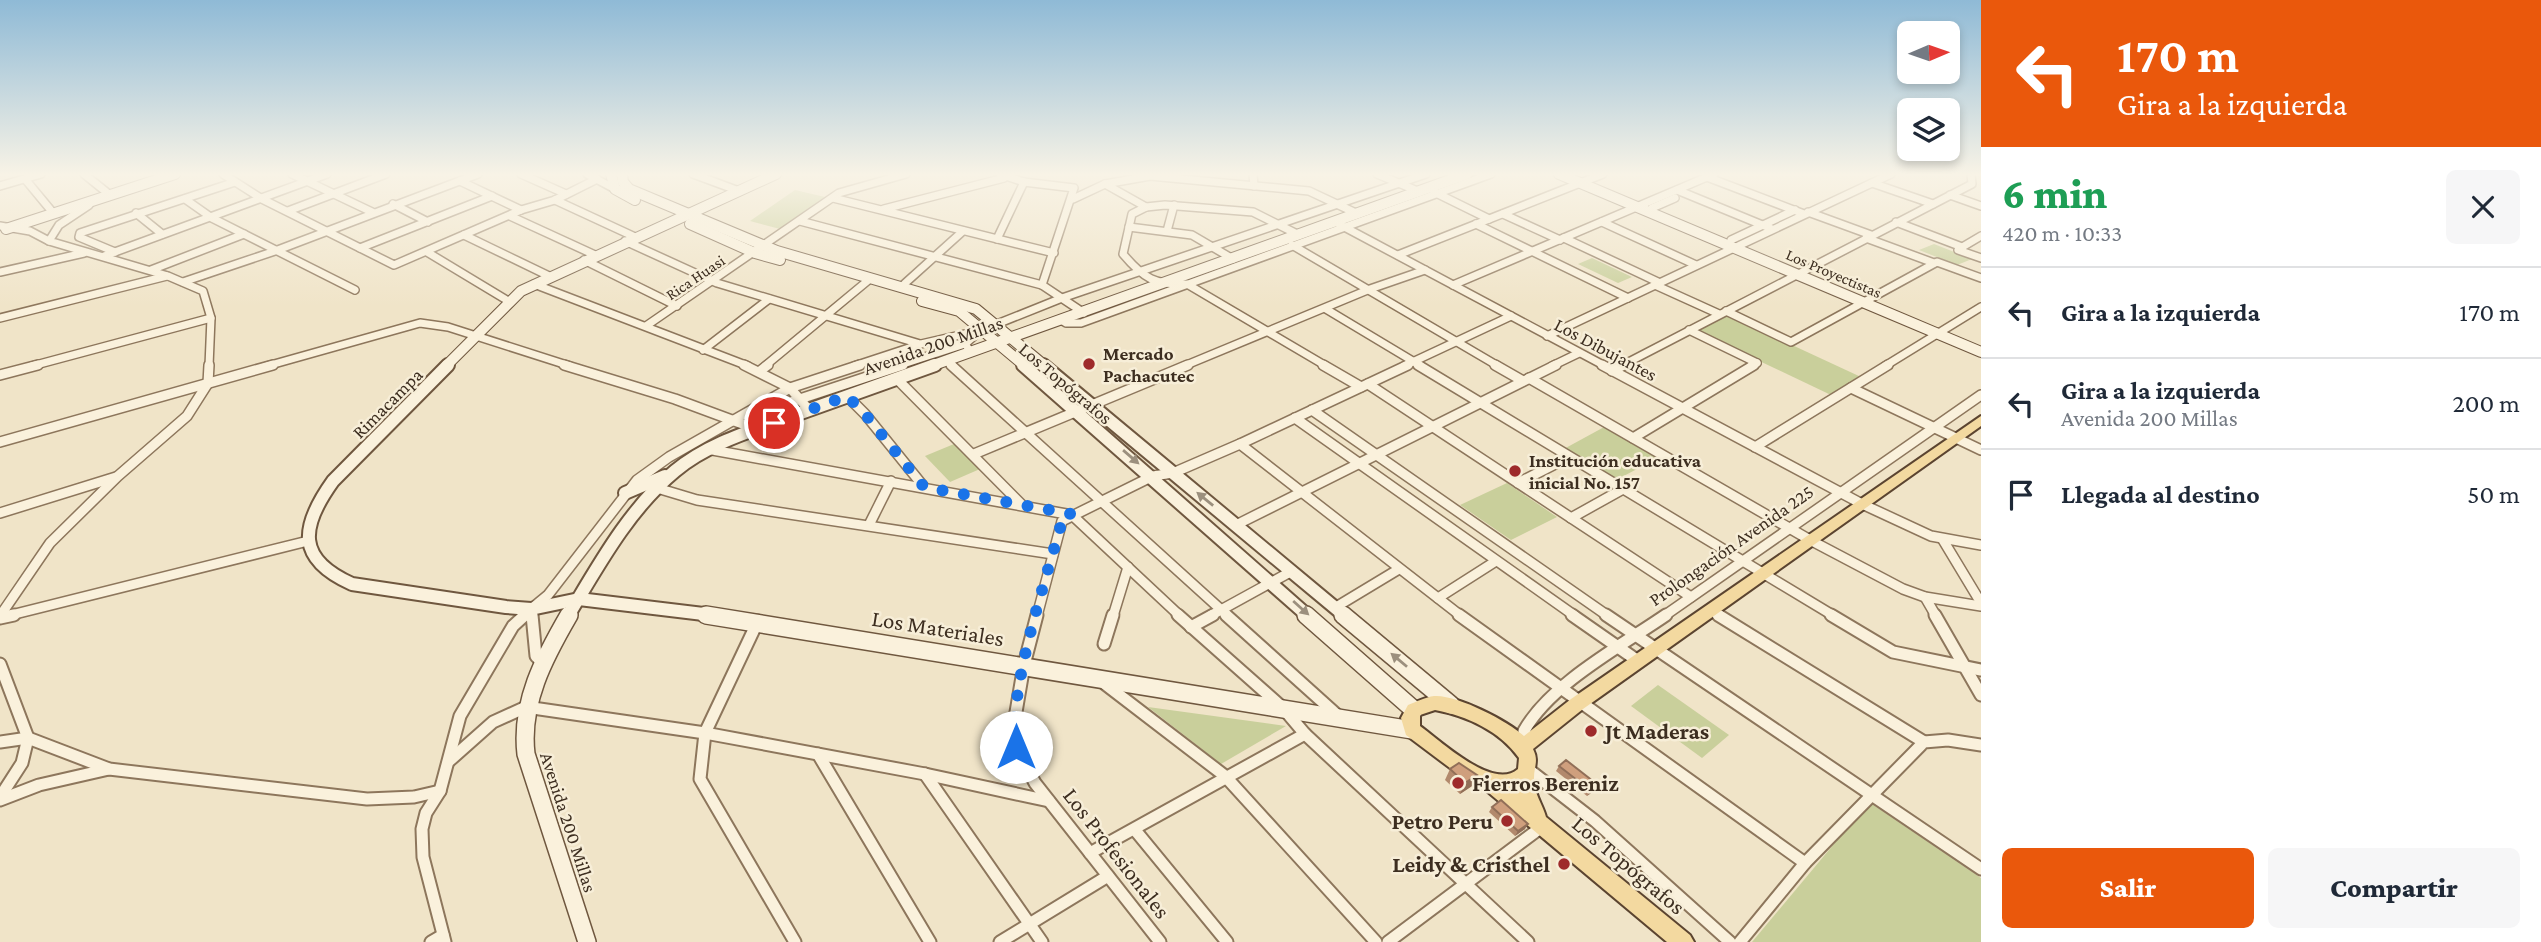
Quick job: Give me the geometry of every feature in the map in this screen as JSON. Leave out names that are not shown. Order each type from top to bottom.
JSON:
[{"type":"main road","points":[[3,228],[40,218]]},
{"type":"main road","name":"Rimacampa","points":[[308,541],[308,529],[333,481],[521,291],[677,218]]},
{"type":"main road","name":"Los Topógrafos","points":[[686,218],[760,249],[959,311],[982,330],[1005,340],[1093,405],[1451,705]]},
{"type":"main road","name":"Avenida 200 Millas","points":[[587,942],[526,754],[523,729],[526,707],[543,663],[579,599],[640,508],[671,474],[708,449],[805,405],[847,396],[897,379],[946,360],[968,348],[1005,340],[1233,259],[1295,240],[1350,218]]},
{"type":"main road","name":"Los Proyectistas","points":[[1673,218],[1942,332],[1981,352]]},
{"type":"main road","name":"Los Topógrafos","points":[[868,281],[902,286],[968,305],[995,324],[1005,340],[1078,411],[1415,709]]},
{"type":"main road","points":[[1942,332],[1981,344]]},
{"type":"main road","points":[[1412,730],[1410,719],[1415,709],[1435,703],[1451,705],[1476,714],[1526,745],[1577,704],[1981,420]]},
{"type":"main road","points":[[625,493],[671,474]]},
{"type":"main road","points":[[308,541],[319,565],[332,575],[352,584],[531,608],[579,599]]},
{"type":"main road","name":"Los Materiales","points":[[579,599],[758,621],[1412,730]]},
{"type":"main road","name":"Los Topógrafos","points":[[1412,730],[1490,783],[1684,942]]},
{"type":"main road","name":"Los Topógrafos","points":[[1526,745],[1526,791],[1543,826]]},
{"type":"main road","points":[[1490,783],[1517,781],[1526,772]]},
{"type":"street","points":[[49,242],[59,225],[70,218]]},
{"type":"street","points":[[115,252],[78,235],[85,229],[120,218]]},
{"type":"street","points":[[142,218],[162,234]]},
{"type":"street","points":[[104,256],[212,218],[355,290]]},
{"type":"street","points":[[301,218],[394,265],[505,218]]},
{"type":"street","points":[[183,282],[275,251],[356,218]]},
{"type":"street","points":[[420,218],[428,222]]},
{"type":"street","points":[[360,248],[438,218]]},
{"type":"street","points":[[514,218],[677,306]]},
{"type":"street","points":[[590,218],[713,281],[921,344],[968,348]]},
{"type":"street","name":"Rica Huasi","points":[[646,326],[803,218]]},
{"type":"street","points":[[911,218],[1054,253]]},
{"type":"street","points":[[997,239],[1007,218]]},
{"type":"street","points":[[1042,285],[1066,218]]},
{"type":"street","points":[[1131,218],[1123,254],[1127,261],[1140,271],[1161,285],[1187,284],[1364,385],[1691,597]]},
{"type":"street","points":[[1167,231],[1171,218]]},
{"type":"street","points":[[1264,218],[1370,289],[1457,342],[1633,438],[1810,540],[1902,589],[1925,597],[1981,604]]},
{"type":"street","points":[[440,940],[423,857],[422,829],[426,813],[440,791],[460,716],[513,626],[548,596],[637,480],[692,443],[790,388],[921,344],[982,330],[1062,298],[1295,218]]},
{"type":"street","points":[[1339,224],[1355,218]]},
{"type":"street","points":[[1398,255],[1492,218]]},
{"type":"street","points":[[1512,218],[1791,342],[1937,261],[1981,278]]},
{"type":"street","points":[[1453,285],[1613,218]]},
{"type":"street","points":[[1745,218],[1772,229]]},
{"type":"street","points":[[1735,244],[1777,218]]},
{"type":"street","points":[[1547,336],[1735,244],[1795,218]]},
{"type":"street","points":[[1819,218],[1934,263]]},
{"type":"street","points":[[1612,370],[1904,218]]},
{"type":"street","points":[[800,220],[1042,285],[1084,313]]},
{"type":"street","points":[[1602,222],[1696,265]]},
{"type":"street","points":[[1896,222],[1962,247]]},
{"type":"street","name":"Los Dibujantes","points":[[1339,224],[1842,494],[1919,532],[1943,540],[1981,545]]},
{"type":"street","points":[[1476,224],[1628,298]]},
{"type":"street","points":[[1129,227],[1192,235],[1233,259]]},
{"type":"street","points":[[0,617],[50,543],[118,476],[187,416],[208,383],[211,318],[203,291],[183,282],[104,256],[56,246],[30,232],[3,228]]},
{"type":"street","points":[[902,286],[963,231]]},
{"type":"street","points":[[151,270],[244,234]]},
{"type":"street","points":[[464,235],[549,276]]},
{"type":"street","points":[[1981,236],[1958,250],[1981,258]]},
{"type":"street","points":[[1061,320],[1066,323],[1081,323],[1295,240]]},
{"type":"street","points":[[427,251],[510,302]]},
{"type":"street","points":[[0,272],[88,252]]},
{"type":"street","points":[[974,454],[1370,289],[1425,270]]},
{"type":"street","points":[[0,318],[168,276]]},
{"type":"street","points":[[760,371],[868,281]]},
{"type":"street","points":[[534,284],[760,371],[790,388],[805,405]]},
{"type":"street","points":[[703,351],[769,299]]},
{"type":"street","points":[[1755,447],[1981,307]]},
{"type":"street","points":[[1326,309],[1893,652],[1981,670]]},
{"type":"street","points":[[1072,514],[1153,477],[1173,473],[1240,444],[1511,316]]},
{"type":"street","points":[[0,376],[211,318]]},
{"type":"street","points":[[0,442],[420,323],[446,324],[475,337],[675,399],[756,429]]},
{"type":"street","points":[[733,420],[805,405],[968,348],[982,330]]},
{"type":"street","points":[[1633,438],[1757,363],[1689,330]]},
{"type":"street","points":[[1236,525],[1579,353]]},
{"type":"street","points":[[946,360],[1340,718]]},
{"type":"street","points":[[897,379],[1021,504]]},
{"type":"street","points":[[1851,388],[1981,450]]},
{"type":"street","name":"Prolongación Avenida 225","points":[[1526,745],[1526,723],[1558,690],[1981,395]]},
{"type":"street","points":[[847,396],[865,414],[924,487]]},
{"type":"street","points":[[1312,410],[1637,636],[1981,869]]},
{"type":"street","points":[[1295,418],[1638,661]]},
{"type":"street","points":[[692,443],[708,449],[1072,514],[1191,627],[1283,708],[1305,734],[1528,942]]},
{"type":"street","points":[[1240,444],[1558,690],[1805,863]]},
{"type":"street","points":[[1518,483],[1569,457]]},
{"type":"street","points":[[0,513],[118,476]]},
{"type":"street","points":[[869,525],[891,481]]},
{"type":"street","points":[[657,488],[697,500],[1053,554]]},
{"type":"street","points":[[1571,517],[1623,489]]},
{"type":"street","name":"Los Profesionales","points":[[1072,514],[1062,521],[1024,665],[1015,718],[1016,747],[1035,783],[1049,802],[1160,942]]},
{"type":"street","points":[[1943,540],[1981,604]]},
{"type":"street","points":[[0,617],[308,541]]},
{"type":"street","points":[[1438,598],[1496,561]]},
{"type":"street","points":[[1104,644],[1128,567]]},
{"type":"street","points":[[1336,607],[1399,569]]},
{"type":"street","points":[[1191,627],[1292,571]]},
{"type":"street","points":[[1925,597],[1981,695]]},
{"type":"street","points":[[531,608],[536,656],[543,663]]},
{"type":"street","points":[[1711,610],[1924,741],[1948,740],[1981,745]]},
{"type":"street","points":[[758,621],[705,733],[700,779],[795,942]]},
{"type":"street","points":[[0,664],[27,738],[22,763],[0,799]]},
{"type":"street","points":[[1098,678],[1225,776],[1376,942]]},
{"type":"street","points":[[449,761],[480,731],[512,711],[526,707],[705,733],[925,774],[1049,802]]},
{"type":"street","points":[[1090,853],[1305,734]]},
{"type":"street","points":[[0,742],[27,738],[109,769],[367,799],[423,796],[440,791]]},
{"type":"street","points":[[1740,942],[1805,863],[1924,741]]},
{"type":"street","points":[[818,754],[930,942]]},
{"type":"street","points":[[0,799],[39,785],[109,769]]},
{"type":"street","points":[[1526,772],[1595,821],[1730,942]]},
{"type":"street","points":[[925,774],[1042,942]]},
{"type":"street","points":[[1388,942],[1543,826]]},
{"type":"street","points":[[1135,830],[1227,942]]},
{"type":"street","points":[[1000,942],[1108,876]]},
{"type":"green space","points":[[754,218],[796,218],[780,229],[750,221]]},
{"type":"green space","points":[[1934,244],[1972,259],[1957,265],[1919,250]]},
{"type":"green space","points":[[1592,258],[1632,277],[1618,283],[1578,264]]},
{"type":"green space","points":[[1727,315],[1861,377],[1831,395],[1696,331]]},
{"type":"green space","points":[[1606,426],[1660,457],[1616,480],[1562,450]]},
{"type":"green space","points":[[954,444],[980,469],[950,482],[925,456]]},
{"type":"green space","points":[[1507,483],[1557,517],[1511,540],[1460,505]]},
{"type":"green space","points":[[1658,685],[1729,735],[1702,758],[1631,706]]},
{"type":"green space","points":[[1148,707],[1286,726],[1221,764]]},
{"type":"green space","points":[[1869,802],[1981,878],[1981,942],[1752,942]]},
{"type":"building","points":[[1566,760],[1598,785],[1591,791],[1559,766]]},
{"type":"building","points":[[1459,763],[1477,775],[1465,783],[1450,769]]},
{"type":"building","points":[[1501,800],[1528,824],[1518,831],[1492,807]]},
{"type":"place","name":"Mercado Pachacutec","points":[[1089,364]]},
{"type":"place","name":"Institución educativa inicial No. 157","points":[[1515,471]]},
{"type":"place","name":"Jt Maderas","points":[[1591,731]]},
{"type":"place","name":"Fierros Bereniz","points":[[1458,783]]},
{"type":"place","name":"Petro Peru","points":[[1507,821]]},
{"type":"place","name":"Leidy & Cristhel","points":[[1564,864]]},
{"type":"route","points":[[774,423],[847,396],[865,414],[924,487],[1072,514],[1062,521],[1024,665],[1015,718],[1016,747]]}]
